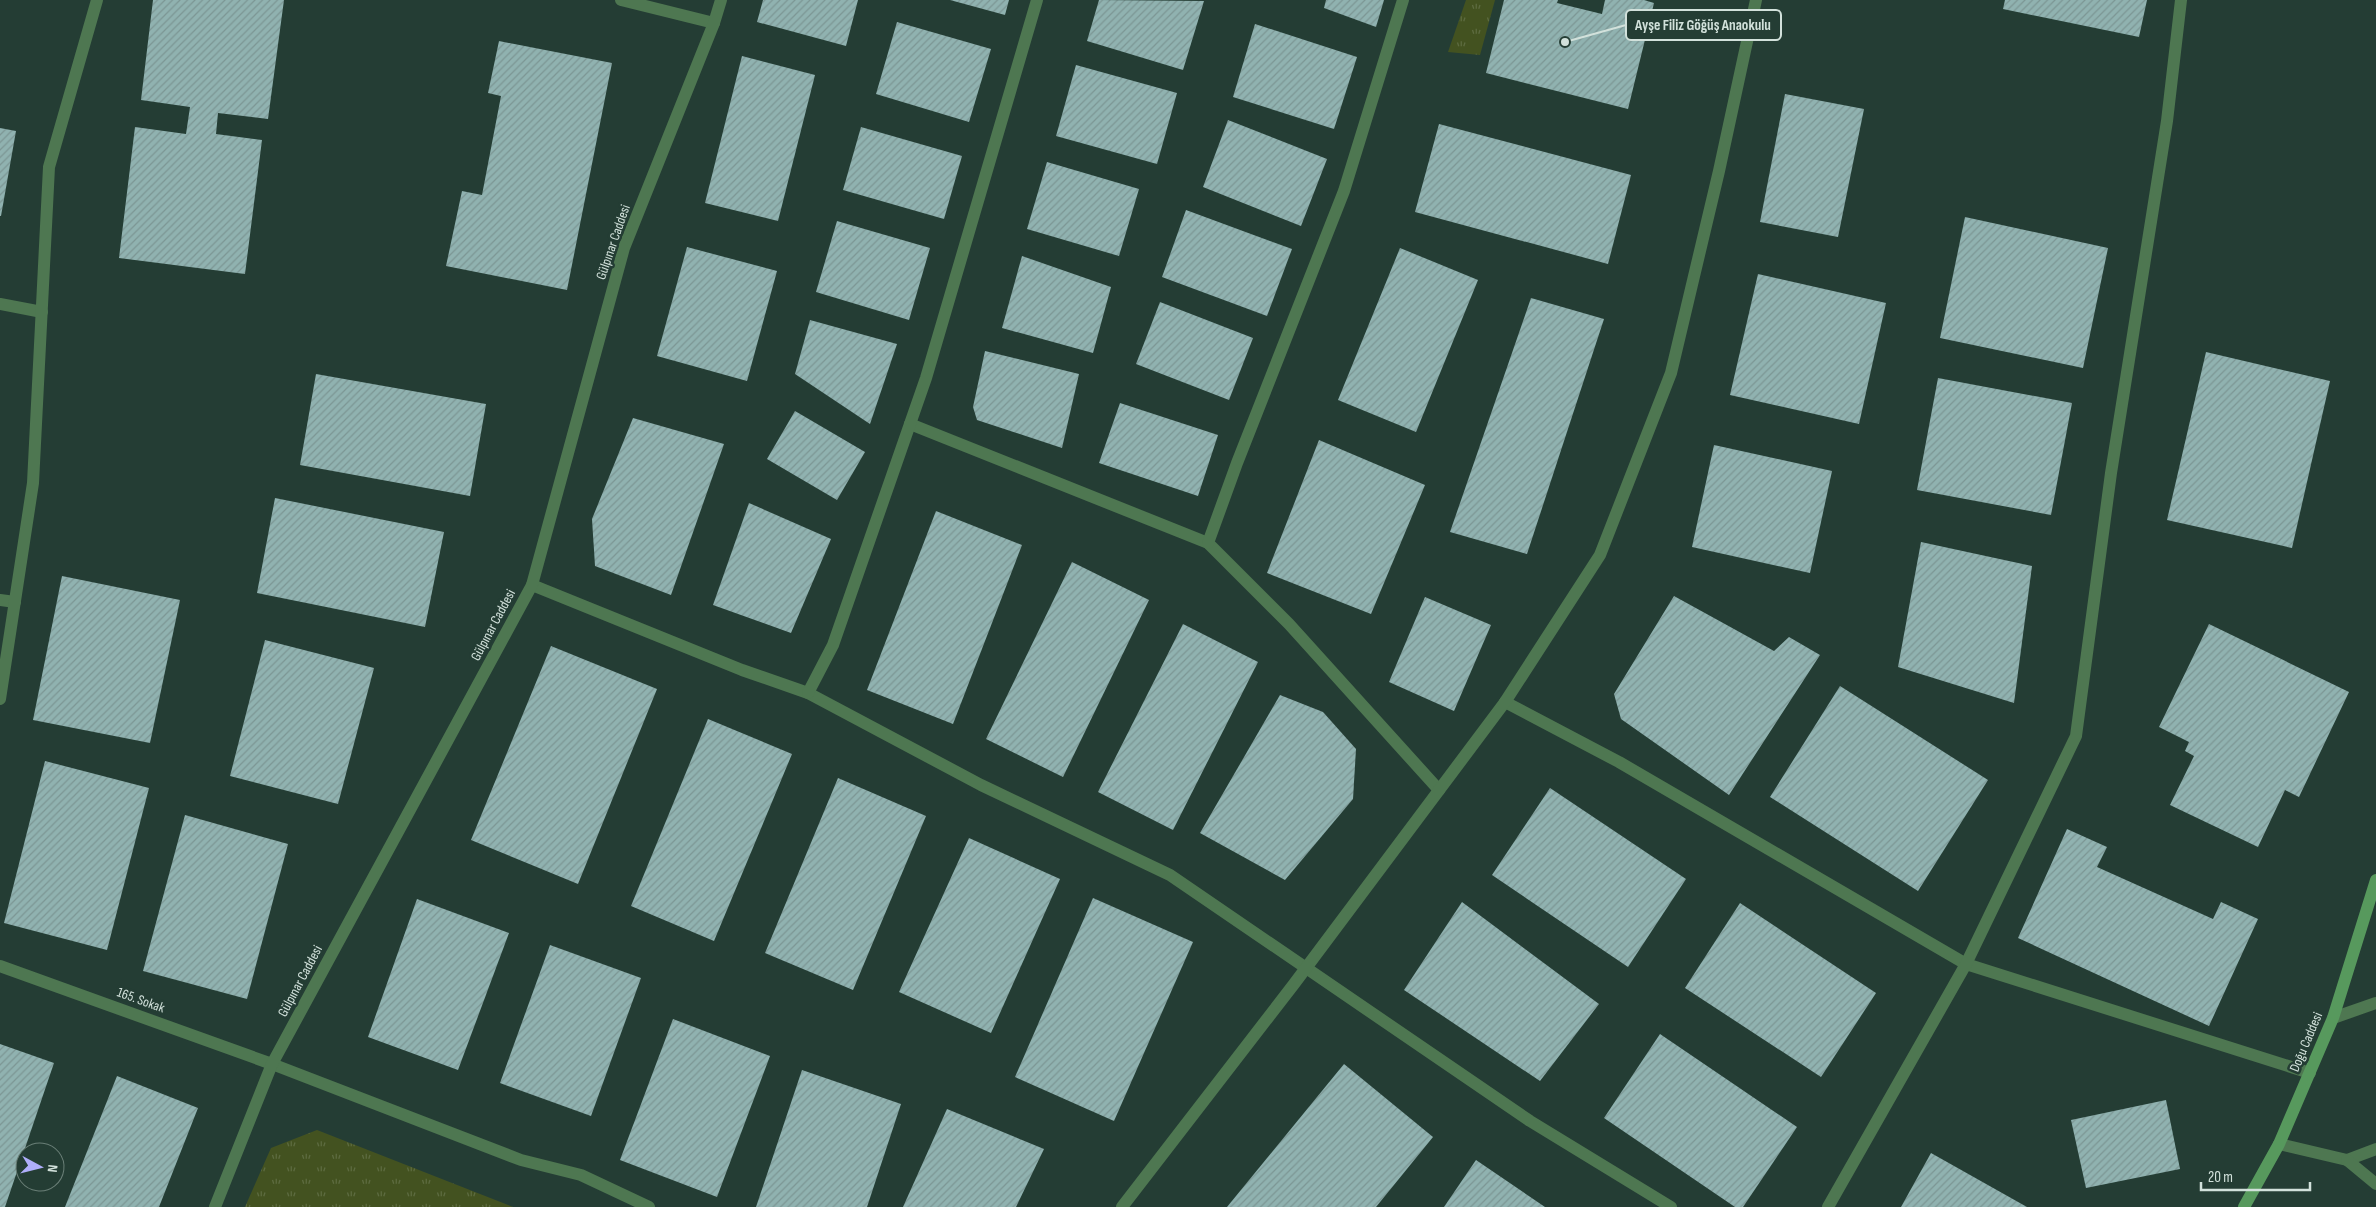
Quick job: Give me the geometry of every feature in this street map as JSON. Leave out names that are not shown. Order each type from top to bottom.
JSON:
[{"type":"street","points":[[0,699],[33,483],[49,167],[97,0]]},
{"type":"street","points":[[621,0],[714,23]]},
{"type":"street","name":"Gülpınar Caddesi","points":[[215,1207],[272,1064],[532,585],[624,248],[714,23],[721,0]]},
{"type":"street","points":[[808,693],[833,645],[926,378],[1037,0]]},
{"type":"street","points":[[1208,543],[1344,191],[1403,0]]},
{"type":"street","points":[[1122,1207],[1306,967],[1505,702],[1600,555],[1671,373],[1719,171],[1756,0]]},
{"type":"street","points":[[1828,1207],[1966,964],[2076,736],[2111,473],[2166,121],[2181,0]]},
{"type":"street","points":[[0,304],[42,312]]},
{"type":"street","points":[[910,424],[1208,543],[1289,624],[1440,790]]},
{"type":"street","points":[[532,585],[733,667],[808,693],[981,785],[1170,875],[1530,1121],[1671,1207]]},
{"type":"street","points":[[0,600],[15,602]]},
{"type":"street","points":[[1505,702],[1619,762],[1966,964],[2310,1073]]},
{"type":"street","name":"Doğu Caddesi","points":[[2244,1207],[2279,1144],[2333,1018],[2376,880]]},
{"type":"street","name":"165. Sokak","points":[[0,966],[272,1064],[521,1160],[580,1175],[648,1207]]},
{"type":"street","points":[[2333,1018],[2376,1003]]},
{"type":"street","points":[[2279,1144],[2347,1160],[2376,1184]]},
{"type":"street","points":[[2347,1160],[2376,1149]]},
{"type":"green space","points":[[1466,0],[1495,0],[1480,55],[1448,52]]},
{"type":"green space","points":[[317,1130],[513,1207],[245,1207],[271,1148]]},
{"type":"building","points":[[153,0],[284,0],[268,119],[218,113],[216,134],[262,140],[245,274],[119,258],[135,127],[186,134],[190,107],[141,100]]},
{"type":"building","points":[[763,0],[858,0],[846,46],[757,22]]},
{"type":"building","points":[[950,0],[1009,0],[1005,15]]},
{"type":"building","points":[[1099,0],[1204,1],[1183,70],[1087,41]]},
{"type":"building","points":[[1326,0],[1384,0],[1376,27],[1324,8]]},
{"type":"building","points":[[1504,0],[1558,0],[1557,3],[1602,14],[1605,0],[1644,0],[1654,3],[1628,109],[1486,73]]},
{"type":"building","points":[[2005,0],[2147,0],[2139,37],[2003,9]]},
{"type":"building","points":[[897,22],[991,49],[969,122],[876,94]]},
{"type":"building","points":[[1255,24],[1357,57],[1334,129],[1233,97]]},
{"type":"building","points":[[499,41],[612,63],[567,290],[446,266],[462,191],[482,195],[501,96],[488,93]]},
{"type":"building","points":[[742,56],[815,75],[778,221],[705,203]]},
{"type":"building","points":[[1076,65],[1177,93],[1157,164],[1056,136]]},
{"type":"building","points":[[1785,94],[1864,109],[1838,237],[1760,222]]},
{"type":"building","points":[[1228,120],[1327,159],[1301,226],[1203,187]]},
{"type":"building","points":[[1439,124],[1631,175],[1608,264],[1415,212]]},
{"type":"building","points":[[861,127],[962,156],[944,219],[843,190]]},
{"type":"building","points":[[0,128],[16,131],[1,216],[0,216]]},
{"type":"building","points":[[1047,162],[1139,189],[1119,256],[1027,229]]},
{"type":"building","points":[[1186,210],[1292,249],[1267,316],[1162,277]]},
{"type":"building","points":[[1965,217],[2108,248],[2083,368],[1940,338]]},
{"type":"building","points":[[837,221],[930,248],[909,320],[816,292]]},
{"type":"building","points":[[687,247],[777,271],[747,381],[657,356]]},
{"type":"building","points":[[1400,248],[1478,280],[1416,432],[1338,400]]},
{"type":"building","points":[[1022,256],[1111,287],[1093,353],[1002,328]]},
{"type":"building","points":[[1758,274],[1886,303],[1859,424],[1730,395]]},
{"type":"building","points":[[1531,298],[1604,319],[1527,554],[1450,532]]},
{"type":"building","points":[[1160,302],[1253,338],[1229,400],[1136,364]]},
{"type":"building","points":[[810,320],[897,344],[870,424],[795,374]]},
{"type":"building","points":[[985,351],[1079,374],[1062,448],[977,420],[973,407]]},
{"type":"building","points":[[2206,352],[2330,381],[2292,548],[2167,520]]},
{"type":"building","points":[[316,374],[486,404],[470,496],[300,465]]},
{"type":"building","points":[[1938,378],[2072,403],[2051,515],[1917,490]]},
{"type":"building","points":[[1120,403],[1218,435],[1198,496],[1099,463]]},
{"type":"building","points":[[795,411],[865,452],[837,500],[767,459]]},
{"type":"building","points":[[633,418],[724,444],[671,595],[595,566],[592,519]]},
{"type":"building","points":[[1319,440],[1425,485],[1371,614],[1267,573]]},
{"type":"building","points":[[1714,445],[1832,471],[1810,573],[1692,547]]},
{"type":"building","points":[[275,498],[444,532],[425,627],[257,593]]},
{"type":"building","points":[[749,503],[831,539],[791,633],[713,605]]},
{"type":"building","points":[[936,511],[1022,545],[953,724],[867,690]]},
{"type":"building","points":[[1921,542],[2032,566],[2014,703],[1898,667]]},
{"type":"building","points":[[1072,562],[1149,600],[1063,777],[986,739]]},
{"type":"building","points":[[62,576],[180,600],[150,743],[33,720]]},
{"type":"building","points":[[1674,596],[1774,651],[1789,637],[1820,655],[1729,795],[1621,719],[1614,694]]},
{"type":"building","points":[[1425,597],[1491,625],[1454,711],[1389,682]]},
{"type":"building","points":[[1183,624],[1258,662],[1173,830],[1098,792]]},
{"type":"building","points":[[2209,624],[2349,692],[2299,797],[2285,790],[2258,847],[2170,805],[2194,756],[2185,751],[2189,742],[2159,727]]},
{"type":"building","points":[[265,640],[374,668],[338,804],[230,776]]},
{"type":"building","points":[[551,646],[657,689],[578,884],[471,840]]},
{"type":"building","points":[[1840,686],[1988,780],[1918,891],[1770,797]]},
{"type":"building","points":[[1280,695],[1323,712],[1356,749],[1353,799],[1285,880],[1200,833]]},
{"type":"building","points":[[708,719],[792,754],[714,941],[631,906]]},
{"type":"building","points":[[45,761],[149,788],[107,950],[4,923]]},
{"type":"building","points":[[838,778],[926,816],[853,990],[765,953]]},
{"type":"building","points":[[1550,788],[1686,879],[1628,967],[1492,875]]},
{"type":"building","points":[[185,815],[288,844],[247,999],[143,971]]},
{"type":"building","points":[[2067,829],[2107,847],[2097,867],[2213,919],[2221,902],[2258,919],[2209,1026],[2018,938]]},
{"type":"building","points":[[969,838],[1060,879],[991,1033],[899,992]]},
{"type":"building","points":[[1093,898],[1193,942],[1114,1121],[1015,1077]]},
{"type":"building","points":[[417,899],[509,933],[458,1070],[368,1037]]},
{"type":"building","points":[[1462,902],[1599,1004],[1540,1081],[1404,990]]},
{"type":"building","points":[[1740,903],[1876,993],[1821,1077],[1685,988]]},
{"type":"building","points":[[550,945],[641,978],[591,1116],[500,1083]]},
{"type":"building","points":[[673,1019],[770,1056],[717,1197],[620,1160]]},
{"type":"building","points":[[1660,1034],[1797,1127],[1743,1207],[1735,1207],[1604,1118]]},
{"type":"building","points":[[0,1044],[54,1063],[27,1142],[15,1142],[15,1178],[5,1207],[0,1207]]},
{"type":"building","points":[[1344,1064],[1433,1137],[1376,1207],[1227,1207]]},
{"type":"building","points":[[802,1070],[901,1104],[867,1207],[756,1207]]},
{"type":"building","points":[[117,1076],[198,1108],[159,1207],[65,1207]]},
{"type":"building","points":[[2166,1100],[2180,1169],[2086,1188],[2071,1120]]},
{"type":"building","points":[[947,1109],[1044,1149],[1016,1207],[903,1207]]},
{"type":"building","points":[[1931,1153],[2027,1207],[1901,1207]]},
{"type":"building","points":[[1476,1160],[1545,1207],[1444,1207]]},
{"type":"place","name":"Ayşe Filiz Göğüş Anaokulu","points":[[1565,42]]}]
